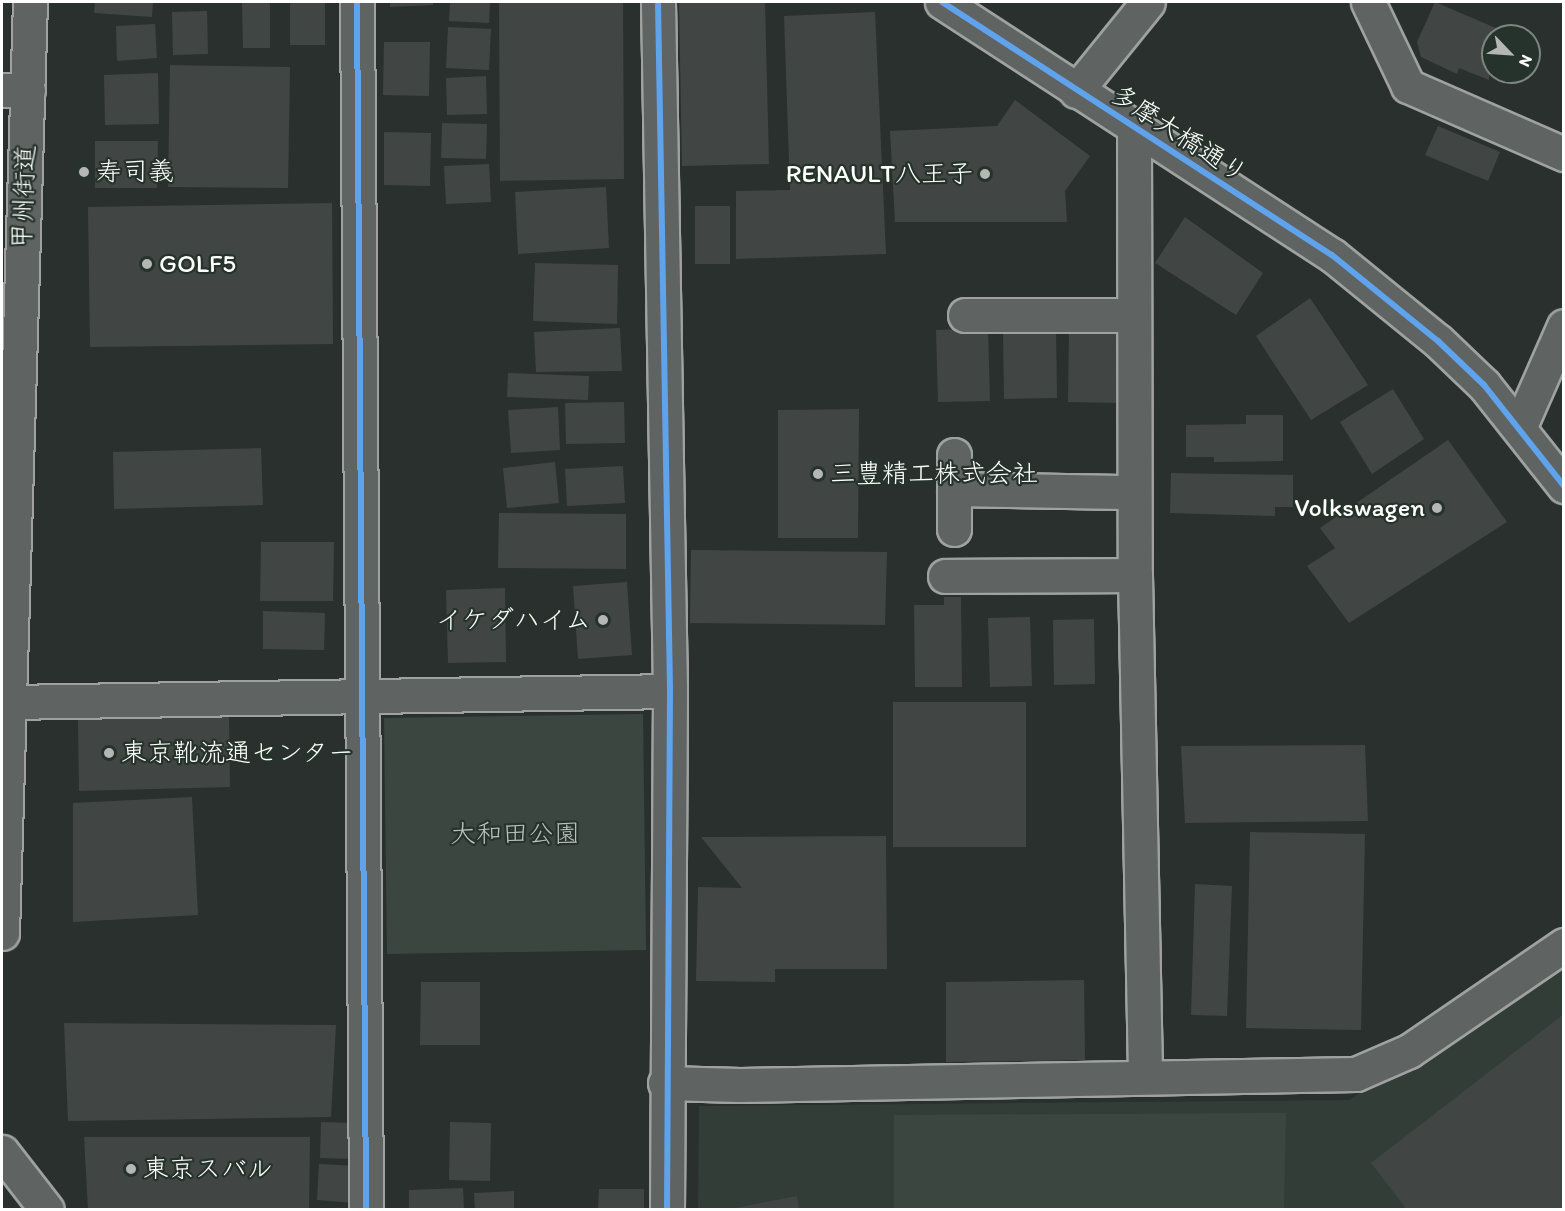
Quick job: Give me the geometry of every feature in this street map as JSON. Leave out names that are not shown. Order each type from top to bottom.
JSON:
[{"type":"main road","name":"甲州街道","points":[[2,933],[9,702],[15,90],[30,2]]},
{"type":"main road","points":[[357,2],[364,698],[366,1209]]},
{"type":"main road","points":[[658,2],[670,691],[665,1083],[666,1209]]},
{"type":"main road","name":"多摩大橋通り","points":[[942,2],[1134,130],[1332,255],[1438,341],[1520,426],[1563,486]]},
{"type":"main road","points":[[1076,91],[1148,2]]},
{"type":"main road","points":[[1374,5],[1408,86],[1563,154]]},
{"type":"main road","points":[[1134,130],[1132,315],[1134,492],[1145,1075]]},
{"type":"main road","points":[[965,315],[1132,315]]},
{"type":"main road","points":[[1520,426],[1563,326]]},
{"type":"main road","points":[[954,455],[954,529]]},
{"type":"main road","points":[[954,489],[1134,492]]},
{"type":"main road","points":[[945,576],[1135,575]]},
{"type":"main road","points":[[9,702],[364,698],[670,691]]},
{"type":"main road","points":[[665,1083],[752,1085],[1145,1075],[1356,1074],[1409,1051],[1563,945]]},
{"type":"main road","points":[[2,1152],[47,1209]]},
{"type":"shaded area","points":[[1563,962],[1563,1209],[698,1210],[699,1106],[1349,1100]]},
{"type":"green space","name":"大和田公園","points":[[643,714],[646,950],[387,954],[384,718]]},
{"type":"green space","points":[[1286,1113],[1284,1209],[894,1209],[894,1115]]},
{"type":"building","points":[[95,2],[153,2],[152,17],[94,13]]},
{"type":"building","points":[[290,2],[325,2],[325,45],[290,45]]},
{"type":"building","points":[[390,2],[433,2],[433,5],[390,7]]},
{"type":"building","points":[[450,2],[490,2],[489,23],[449,21]]},
{"type":"building","points":[[499,2],[623,2],[624,179],[500,181]]},
{"type":"building","points":[[679,2],[765,2],[769,164],[682,166]]},
{"type":"building","points":[[1435,2],[1487,24],[1481,24],[1481,77],[1459,68],[1457,74],[1421,57],[1417,42]]},
{"type":"building","points":[[242,3],[270,3],[270,48],[243,48]]},
{"type":"building","points":[[207,11],[208,54],[173,55],[172,12]]},
{"type":"building","points":[[875,12],[886,254],[736,259],[736,191],[790,190],[784,16]]},
{"type":"building","points":[[155,24],[157,58],[117,61],[116,26]]},
{"type":"building","points":[[448,27],[491,29],[489,70],[446,68]]},
{"type":"building","points":[[384,42],[430,42],[429,96],[383,95]]},
{"type":"building","points":[[170,65],[290,67],[288,188],[168,187]]},
{"type":"building","points":[[158,73],[159,124],[105,125],[104,75]]},
{"type":"building","points":[[486,76],[487,114],[447,115],[446,78]]},
{"type":"building","name":"RENAULT八王子","points":[[1015,100],[1090,156],[1065,191],[1067,222],[895,222],[890,131],[997,126]]},
{"type":"building","points":[[442,123],[487,124],[486,159],[441,158]]},
{"type":"building","points":[[1438,126],[1500,152],[1488,181],[1425,155]]},
{"type":"building","points":[[384,132],[431,133],[430,186],[384,185]]},
{"type":"building","points":[[95,141],[158,141],[157,188],[95,188]]},
{"type":"building","points":[[489,164],[491,202],[446,204],[444,166]]},
{"type":"building","points":[[606,187],[609,248],[518,254],[515,192]]},
{"type":"building","points":[[332,203],[333,344],[90,347],[88,207]]},
{"type":"building","points":[[695,206],[730,206],[730,264],[695,264]]},
{"type":"building","points":[[1185,217],[1263,273],[1236,315],[1155,263]]},
{"type":"building","points":[[535,263],[618,265],[617,324],[533,321]]},
{"type":"building","points":[[1310,298],[1368,385],[1311,420],[1256,336]]},
{"type":"building","points":[[620,328],[622,371],[536,372],[534,332]]},
{"type":"building","points":[[988,328],[990,401],[938,402],[936,330]]},
{"type":"building","points":[[1003,330],[1056,330],[1057,398],[1004,399]]},
{"type":"building","points":[[1069,331],[1121,332],[1120,403],[1068,402]]},
{"type":"building","points":[[508,373],[589,376],[588,400],[507,397]]},
{"type":"building","points":[[1393,389],[1424,439],[1372,474],[1340,422]]},
{"type":"building","points":[[624,402],[625,443],[566,444],[565,403]]},
{"type":"building","points":[[558,407],[560,450],[511,453],[508,410]]},
{"type":"building","name":"三豊精工株式会社","points":[[859,409],[858,538],[778,538],[778,410]]},
{"type":"building","points":[[1246,415],[1283,415],[1283,461],[1214,462],[1214,457],[1186,457],[1186,425],[1246,424]]},
{"type":"building","points":[[1448,440],[1507,522],[1349,623],[1307,566],[1335,548],[1320,528]]},
{"type":"building","points":[[261,448],[263,505],[114,509],[113,452]]},
{"type":"building","points":[[555,462],[559,503],[507,508],[503,468]]},
{"type":"building","points":[[623,466],[625,503],[567,506],[565,469]]},
{"type":"building","points":[[1171,473],[1293,475],[1293,507],[1275,507],[1275,516],[1170,513]]},
{"type":"building","points":[[499,513],[626,514],[626,569],[498,568]]},
{"type":"building","points":[[261,542],[334,542],[333,601],[260,601]]},
{"type":"building","points":[[691,550],[887,552],[885,625],[690,623]]},
{"type":"building","name":"イケダハイム","points":[[627,582],[632,655],[578,659],[573,586]]},
{"type":"building","points":[[505,588],[506,662],[448,663],[446,590]]},
{"type":"building","points":[[944,597],[961,597],[962,687],[915,687],[914,605],[944,605]]},
{"type":"building","points":[[263,611],[325,613],[324,650],[263,649]]},
{"type":"building","points":[[1030,617],[1032,686],[990,687],[988,618]]},
{"type":"building","points":[[1094,619],[1095,684],[1054,685],[1053,620]]},
{"type":"building","points":[[893,702],[1026,702],[1026,847],[893,847]]},
{"type":"building","points":[[229,714],[230,787],[79,791],[78,719]]},
{"type":"building","points":[[1365,745],[1368,821],[1185,823],[1181,746]]},
{"type":"building","points":[[192,797],[198,915],[73,922],[73,803]]},
{"type":"building","points":[[1250,832],[1365,834],[1361,1030],[1246,1028]]},
{"type":"building","points":[[886,836],[887,969],[775,969],[775,982],[696,981],[698,887],[742,888],[701,837]]},
{"type":"building","points":[[1195,884],[1232,886],[1227,1016],[1191,1015]]},
{"type":"building","points":[[1084,980],[1085,1060],[946,1062],[946,982]]},
{"type":"building","points":[[421,982],[480,982],[480,1045],[420,1045]]},
{"type":"building","points":[[1564,1014],[1564,1210],[1401,1210],[1405,1207],[1371,1163]]},
{"type":"building","points":[[64,1023],[336,1025],[331,1117],[68,1121]]},
{"type":"building","points":[[321,1122],[355,1123],[353,1159],[320,1158]]},
{"type":"building","points":[[450,1122],[491,1123],[490,1181],[449,1180]]},
{"type":"building","points":[[84,1137],[310,1137],[309,1210],[88,1210]]},
{"type":"building","points":[[319,1164],[357,1166],[354,1203],[317,1200]]},
{"type":"building","points":[[463,1188],[464,1210],[409,1210],[409,1190]]},
{"type":"building","points":[[599,1189],[644,1189],[644,1210],[598,1210]]},
{"type":"building","points":[[514,1191],[514,1210],[475,1210],[474,1193]]},
{"type":"building","points":[[797,1196],[799,1210],[735,1210],[735,1208]]},
{"type":"cycle path","points":[[357,2],[366,1210]]},
{"type":"cycle path","points":[[658,2],[670,691],[667,1210]]},
{"type":"cycle path","points":[[942,2],[1332,255],[1438,341],[1484,385],[1564,486]]},
{"type":"place","name":"寿司義","points":[[84,172]]},
{"type":"place","name":"RENAULT八王子","points":[[985,174]]},
{"type":"place","name":"GOLF5","points":[[147,264]]},
{"type":"place","name":"三豊精工株式会社","points":[[818,474]]},
{"type":"place","name":"Volkswagen","points":[[1437,508]]},
{"type":"place","name":"イケダハイム","points":[[603,620]]},
{"type":"place","name":"東京靴流通センター","points":[[109,753]]},
{"type":"place","name":"東京スバル","points":[[131,1169]]}]
